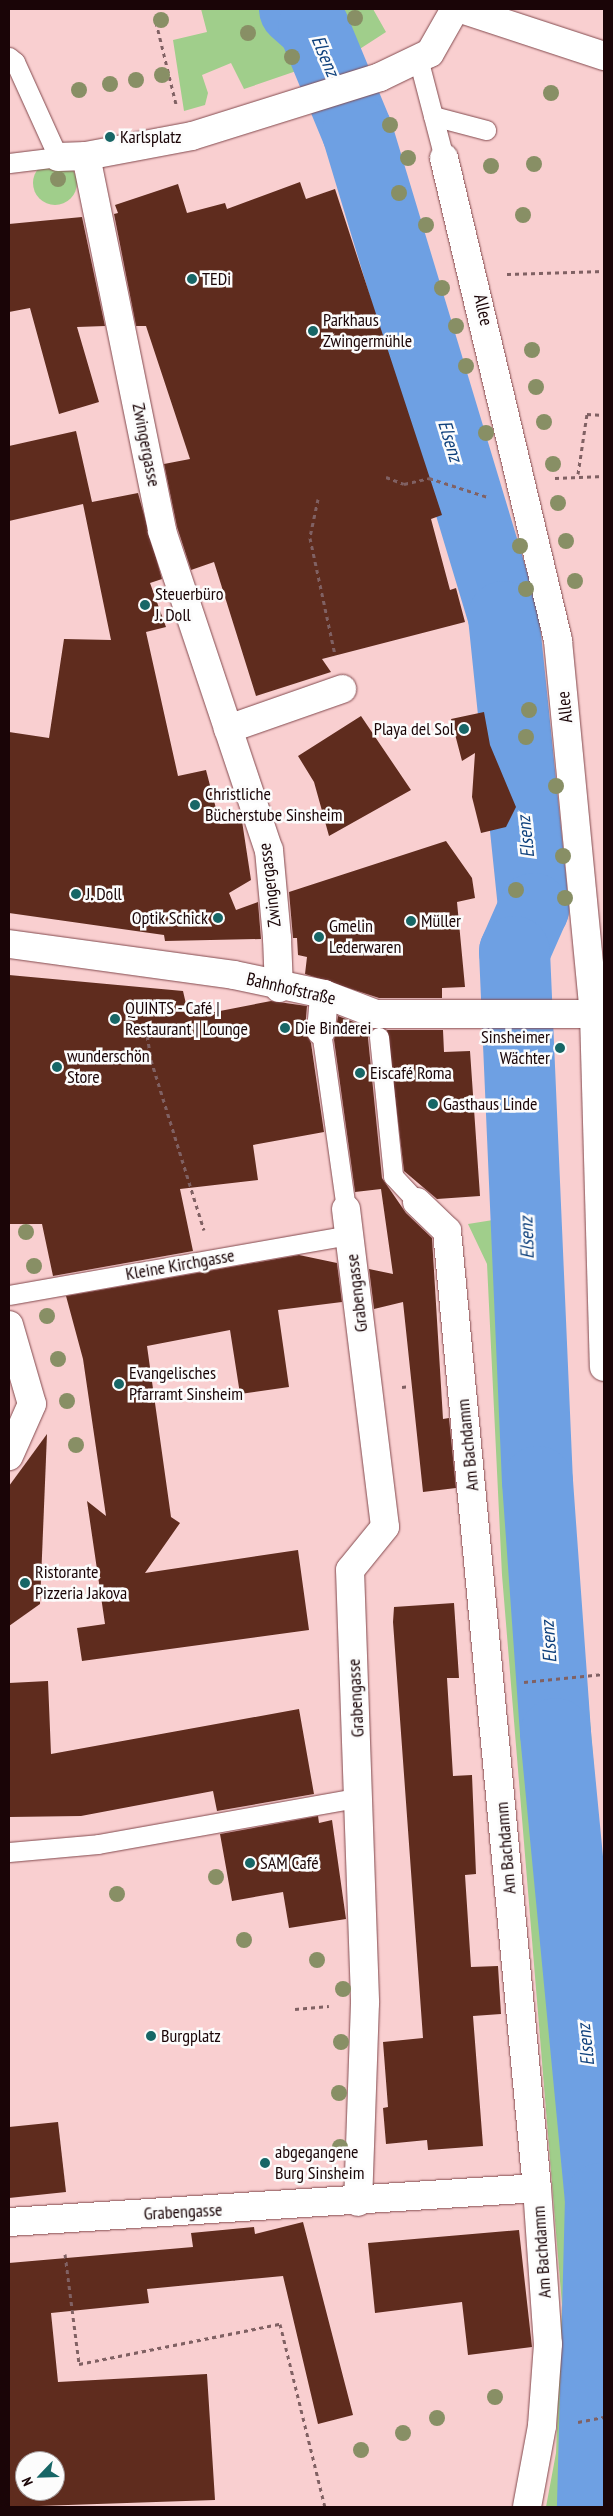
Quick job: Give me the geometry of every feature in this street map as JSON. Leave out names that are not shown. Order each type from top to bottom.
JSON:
[{"type":"street","points":[[58,157],[86,156],[192,136],[302,104],[419,62],[446,30],[455,9]]},
{"type":"street","points":[[461,9],[604,56]]},
{"type":"street","name":"Zwingergasse","points":[[86,156],[162,531],[269,850],[279,988]]},
{"type":"street","name":"Allee","points":[[444,158],[475,275],[558,641],[599,1014],[604,1367]]},
{"type":"street","points":[[228,729],[342,690]]},
{"type":"street","name":"Bahnhofstraße","points":[[9,944],[234,976],[279,988],[324,994],[378,1025],[482,1012],[599,1014]]},
{"type":"street","points":[[321,1031],[324,994]]},
{"type":"street","name":"Am Bachdamm","points":[[417,1202],[447,1231],[492,1685],[537,2188],[548,2344],[542,2426],[527,2507]]},
{"type":"street","name":"Grabengasse","points":[[348,1222],[385,1527],[350,1570],[361,1796],[365,2003],[358,2202]]},
{"type":"street","points":[[9,1325],[32,1404],[9,1456]]},
{"type":"street","name":"Grabengasse","points":[[9,2222],[358,2202],[537,2188]]},
{"type":"lane","points":[[9,57],[15,62],[58,157],[9,163]]},
{"type":"lane","name":"Allee","points":[[419,62],[444,158]]},
{"type":"lane","points":[[433,116],[486,130]]},
{"type":"lane","points":[[378,1025],[393,1176],[417,1202]]},
{"type":"lane","points":[[321,1031],[348,1222]]},
{"type":"lane","name":"Kleine Kirchgasse","points":[[9,1295],[214,1260],[348,1222]]},
{"type":"lane","points":[[9,1852],[98,1844],[361,1796]]},
{"type":"path","points":[[156,22],[178,112]]},
{"type":"path","points":[[475,275],[604,271]]},
{"type":"path","points":[[604,415],[587,414],[578,474],[604,476]]},
{"type":"path","points":[[386,477],[404,484],[429,478],[497,500]]},
{"type":"path","points":[[318,498],[310,538],[342,690]]},
{"type":"path","points":[[146,1028],[151,1060],[214,1260]]},
{"type":"path","points":[[492,1685],[604,1674]]},
{"type":"path","points":[[60,2219],[79,2364],[280,2324],[325,2507]]},
{"type":"path","points":[[580,2421],[604,2417]]},
{"type":"green space","points":[[201,9],[260,9],[267,13],[283,32],[300,39],[308,67],[244,89],[231,63],[202,75],[208,93],[205,105],[184,111],[173,40],[207,32]]},
{"type":"green space","points":[[315,9],[373,9],[386,32],[352,54],[340,32]]},
{"type":"green space","points":[[59,161],[71,167],[76,174],[76,192],[71,199],[64,204],[51,205],[43,202],[36,195],[33,179],[36,171],[43,164]]},
{"type":"green space","points":[[483,1034],[542,1036],[549,1232],[604,1888],[604,2507],[546,2507],[556,2453],[562,2305],[502,1575],[487,1264],[468,1224],[493,1220]]},
{"type":"building","points":[[300,182],[306,199],[335,189],[442,515],[431,519],[450,590],[456,588],[465,622],[322,659],[331,672],[256,696],[214,562],[191,570],[177,527],[164,464],[190,459],[146,326],[136,326],[114,214],[118,213],[115,205],[178,184],[187,213],[225,203],[227,209]]},
{"type":"building","points":[[82,217],[105,326],[77,327],[99,402],[59,414],[30,308],[9,312],[9,224]]},
{"type":"building","points":[[76,431],[92,502],[138,493],[162,579],[150,583],[166,627],[146,632],[178,776],[206,770],[220,824],[242,821],[251,880],[229,893],[236,910],[258,902],[261,939],[165,941],[164,935],[9,913],[9,732],[49,738],[64,639],[111,640],[83,504],[9,521],[9,446]]},
{"type":"building","points":[[484,712],[490,745],[516,807],[506,827],[481,833],[472,797],[475,753],[462,761],[451,719]]},
{"type":"building","points":[[361,716],[411,790],[329,836],[314,782],[298,756]]},
{"type":"building","name":"Müller","points":[[446,841],[472,878],[475,898],[457,902],[465,987],[442,988],[442,998],[379,998],[305,974],[307,957],[298,955],[297,938],[293,938],[289,892]]},
{"type":"building","points":[[9,975],[183,991],[189,1017],[271,1001],[307,1006],[305,1030],[311,1043],[324,1132],[253,1145],[258,1180],[180,1189],[193,1251],[53,1276],[42,1224],[9,1224]]},
{"type":"building","points":[[338,1016],[372,1029],[368,1038],[382,1178],[406,1213],[432,1238],[443,1419],[449,1418],[456,1488],[423,1492],[403,1302],[374,1309],[369,1269],[393,1274],[381,1189],[355,1192],[334,1040]]},
{"type":"building","name":"Gasthaus Linde","points":[[387,1030],[443,1030],[444,1052],[470,1051],[480,1196],[437,1199],[404,1171]]},
{"type":"building","points":[[299,1255],[337,1263],[342,1302],[278,1310],[289,1387],[240,1394],[230,1330],[147,1346],[171,1517],[180,1523],[145,1573],[298,1550],[309,1630],[82,1661],[77,1628],[105,1624],[87,1501],[106,1516],[83,1359],[66,1296]]},
{"type":"building","points":[[47,1434],[40,1604],[9,1626],[9,1486]]},
{"type":"building","points":[[454,1603],[459,1678],[447,1678],[453,1776],[472,1775],[476,1874],[465,1875],[471,1967],[498,1966],[501,2014],[473,2016],[483,2146],[428,2150],[427,2140],[386,2144],[383,2108],[388,2107],[383,2042],[423,2038],[393,1622],[394,1607]]},
{"type":"building","points":[[48,1681],[51,1754],[299,1709],[314,1794],[217,1811],[213,1791],[81,1816],[9,1817],[9,1683]]},
{"type":"building","points":[[318,1816],[319,1823],[332,1820],[346,1919],[289,1928],[283,1892],[232,1901],[220,1834]]},
{"type":"building","points":[[58,2122],[66,2192],[9,2198],[9,2127]]},
{"type":"building","points":[[303,2222],[353,2415],[318,2424],[283,2276],[147,2289],[149,2303],[51,2313],[58,2382],[207,2374],[215,2500],[9,2507],[9,2263],[193,2247],[191,2233],[254,2227],[255,2234]]},
{"type":"building","points":[[519,2230],[532,2347],[468,2355],[462,2302],[375,2313],[368,2243]]},
{"type":"waterway","name":"Elsenz","points":[[294,9],[313,26],[357,132],[503,616],[533,908],[514,951],[537,1481],[555,1733],[600,2198],[592,2507]]},
{"type":"waterway","points":[[391,247],[417,225]]},
{"type":"place","name":"Karlsplatz","points":[[110,137]]},
{"type":"place","name":"TEDi","points":[[192,279]]},
{"type":"place","name":"Parkhaus Zwingermühle","points":[[313,331]]},
{"type":"place","name":"Steuerbüro J. Doll","points":[[145,605]]},
{"type":"place","name":"Playa del Sol","points":[[464,729]]},
{"type":"place","name":"Christliche Bücherstube Sinsheim","points":[[195,805]]},
{"type":"place","name":"J. Doll","points":[[76,894]]},
{"type":"place","name":"Optik Schick","points":[[218,918]]},
{"type":"place","name":"Müller","points":[[411,921]]},
{"type":"place","name":"Gmelin Lederwaren","points":[[319,937]]},
{"type":"place","name":"QUINTS - Café | Restaurant | Lounge","points":[[115,1019]]},
{"type":"place","name":"Die Binderei","points":[[285,1028]]},
{"type":"place","name":"Sinsheimer Wächter","points":[[560,1048]]},
{"type":"place","name":"wunderschön Store","points":[[57,1067]]},
{"type":"place","name":"Eiscafé Roma","points":[[360,1073]]},
{"type":"place","name":"Gasthaus Linde","points":[[433,1104]]},
{"type":"place","name":"Evangelisches Pfarramt Sinsheim","points":[[119,1384]]},
{"type":"place","name":"Ristorante Pizzeria Jakova","points":[[25,1583]]},
{"type":"place","name":"SAM Café","points":[[250,1863]]},
{"type":"place","name":"Burgplatz","points":[[151,2036]]},
{"type":"place","name":"abgegangene Burg Sinsheim","points":[[265,2163]]}]
